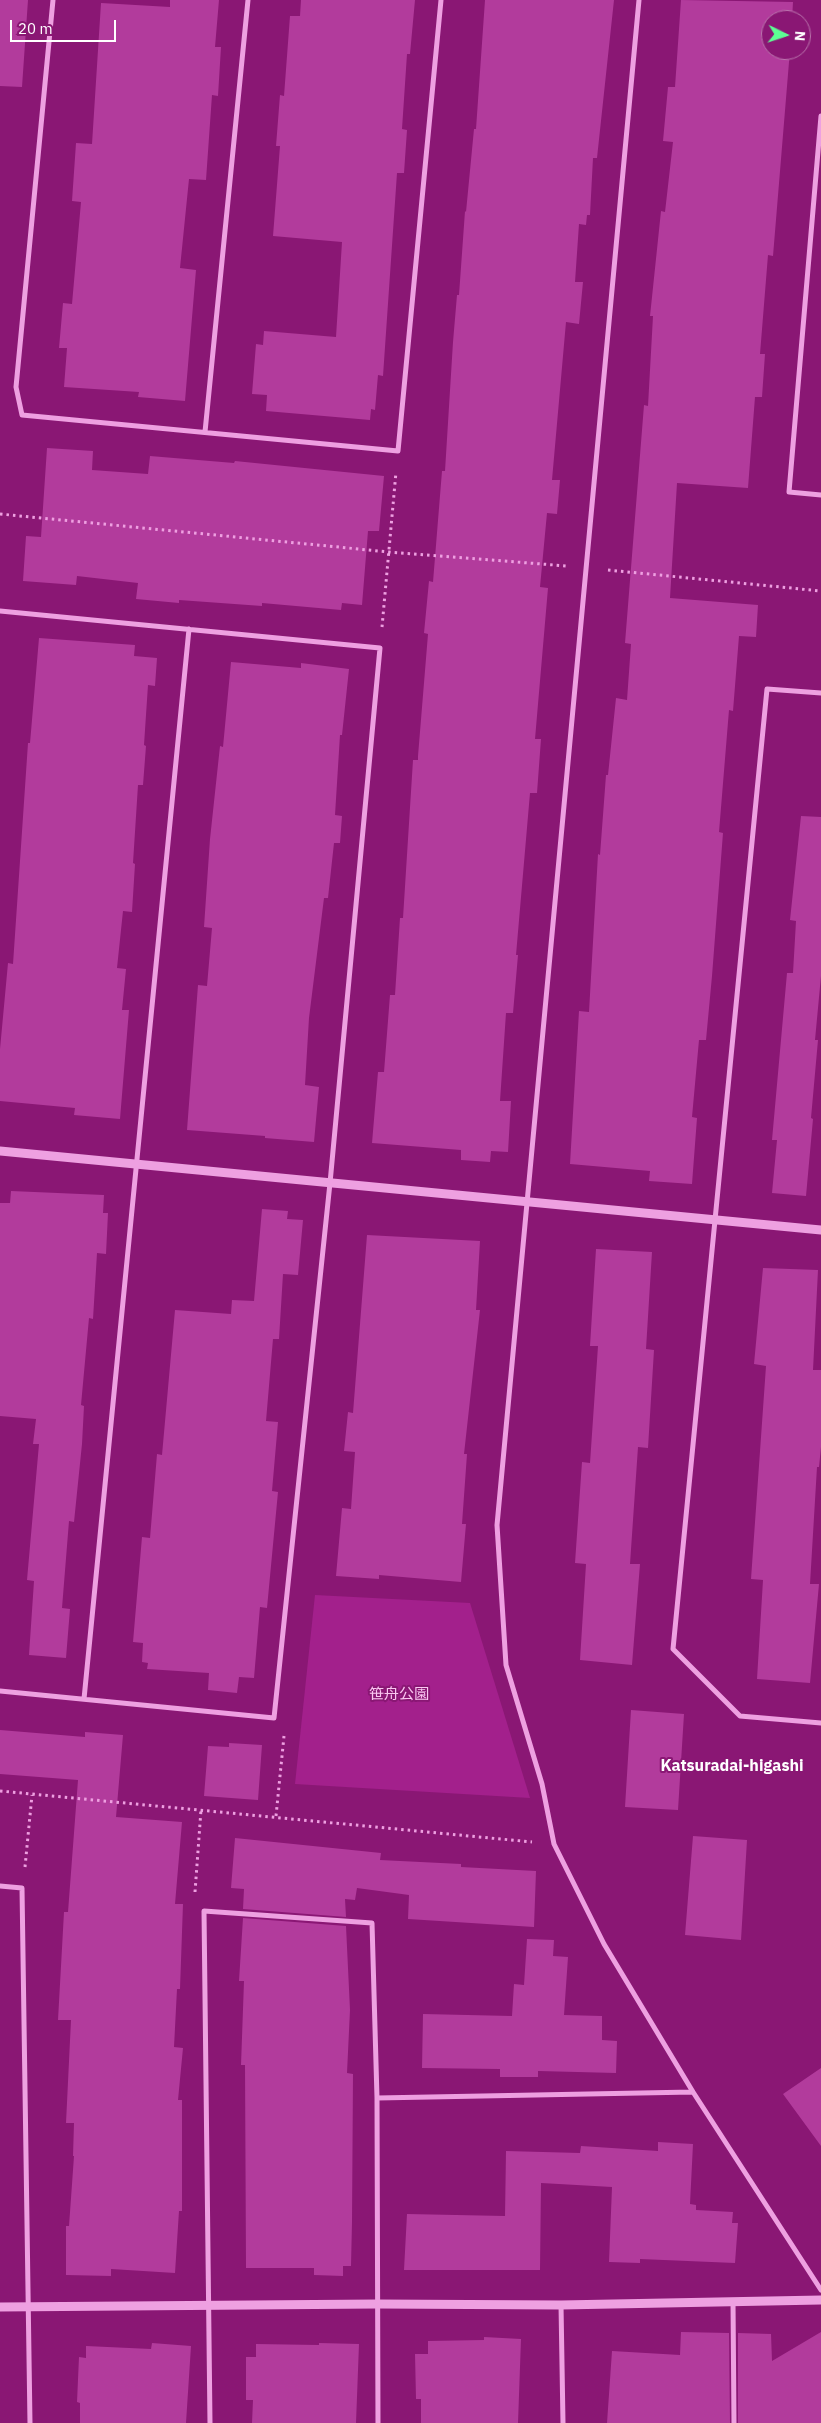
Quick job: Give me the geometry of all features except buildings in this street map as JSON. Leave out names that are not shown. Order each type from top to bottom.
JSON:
[{"type":"street","points":[[53,0],[16,387],[22,415],[398,451],[441,0]]},
{"type":"street","points":[[205,432],[248,0]]},
{"type":"street","points":[[639,0],[526,1202],[498,1525],[506,1665],[542,1784],[554,1844],[604,1944],[693,2092],[821,2290]]},
{"type":"street","points":[[821,116],[789,492],[821,495]]},
{"type":"street","points":[[0,611],[380,648],[330,1183],[274,1718],[0,1691]]},
{"type":"street","points":[[84,1699],[189,629]]},
{"type":"street","points":[[821,693],[767,689],[673,1649],[740,1716],[821,1723]]},
{"type":"street","points":[[0,1151],[821,1230]]},
{"type":"street","points":[[0,1886],[22,1888],[30,2423]]},
{"type":"street","points":[[210,2423],[204,1911],[372,1922],[377,2098],[376,2304],[378,2423]]},
{"type":"street","points":[[377,2098],[693,2092]]},
{"type":"street","points":[[0,2307],[376,2304],[561,2305],[821,2300]]},
{"type":"street","points":[[733,2301],[734,2423]]},
{"type":"street","points":[[561,2305],[562,2423]]},
{"type":"path","points":[[380,648],[398,451]]},
{"type":"path","points":[[0,514],[389,552],[586,568],[821,591]]},
{"type":"path","points":[[274,1718],[284,1730],[276,1816]]},
{"type":"path","points":[[0,1791],[554,1844]]},
{"type":"path","points":[[22,1888],[32,1795]]},
{"type":"path","points":[[201,1810],[195,1895],[204,1911]]},
{"type":"green space","name":"笹舟公園","points":[[315,1595],[470,1603],[530,1798],[295,1784]]},
{"type":"district","name":"Katsuradai-higashi","points":[[732,1766]]}]
